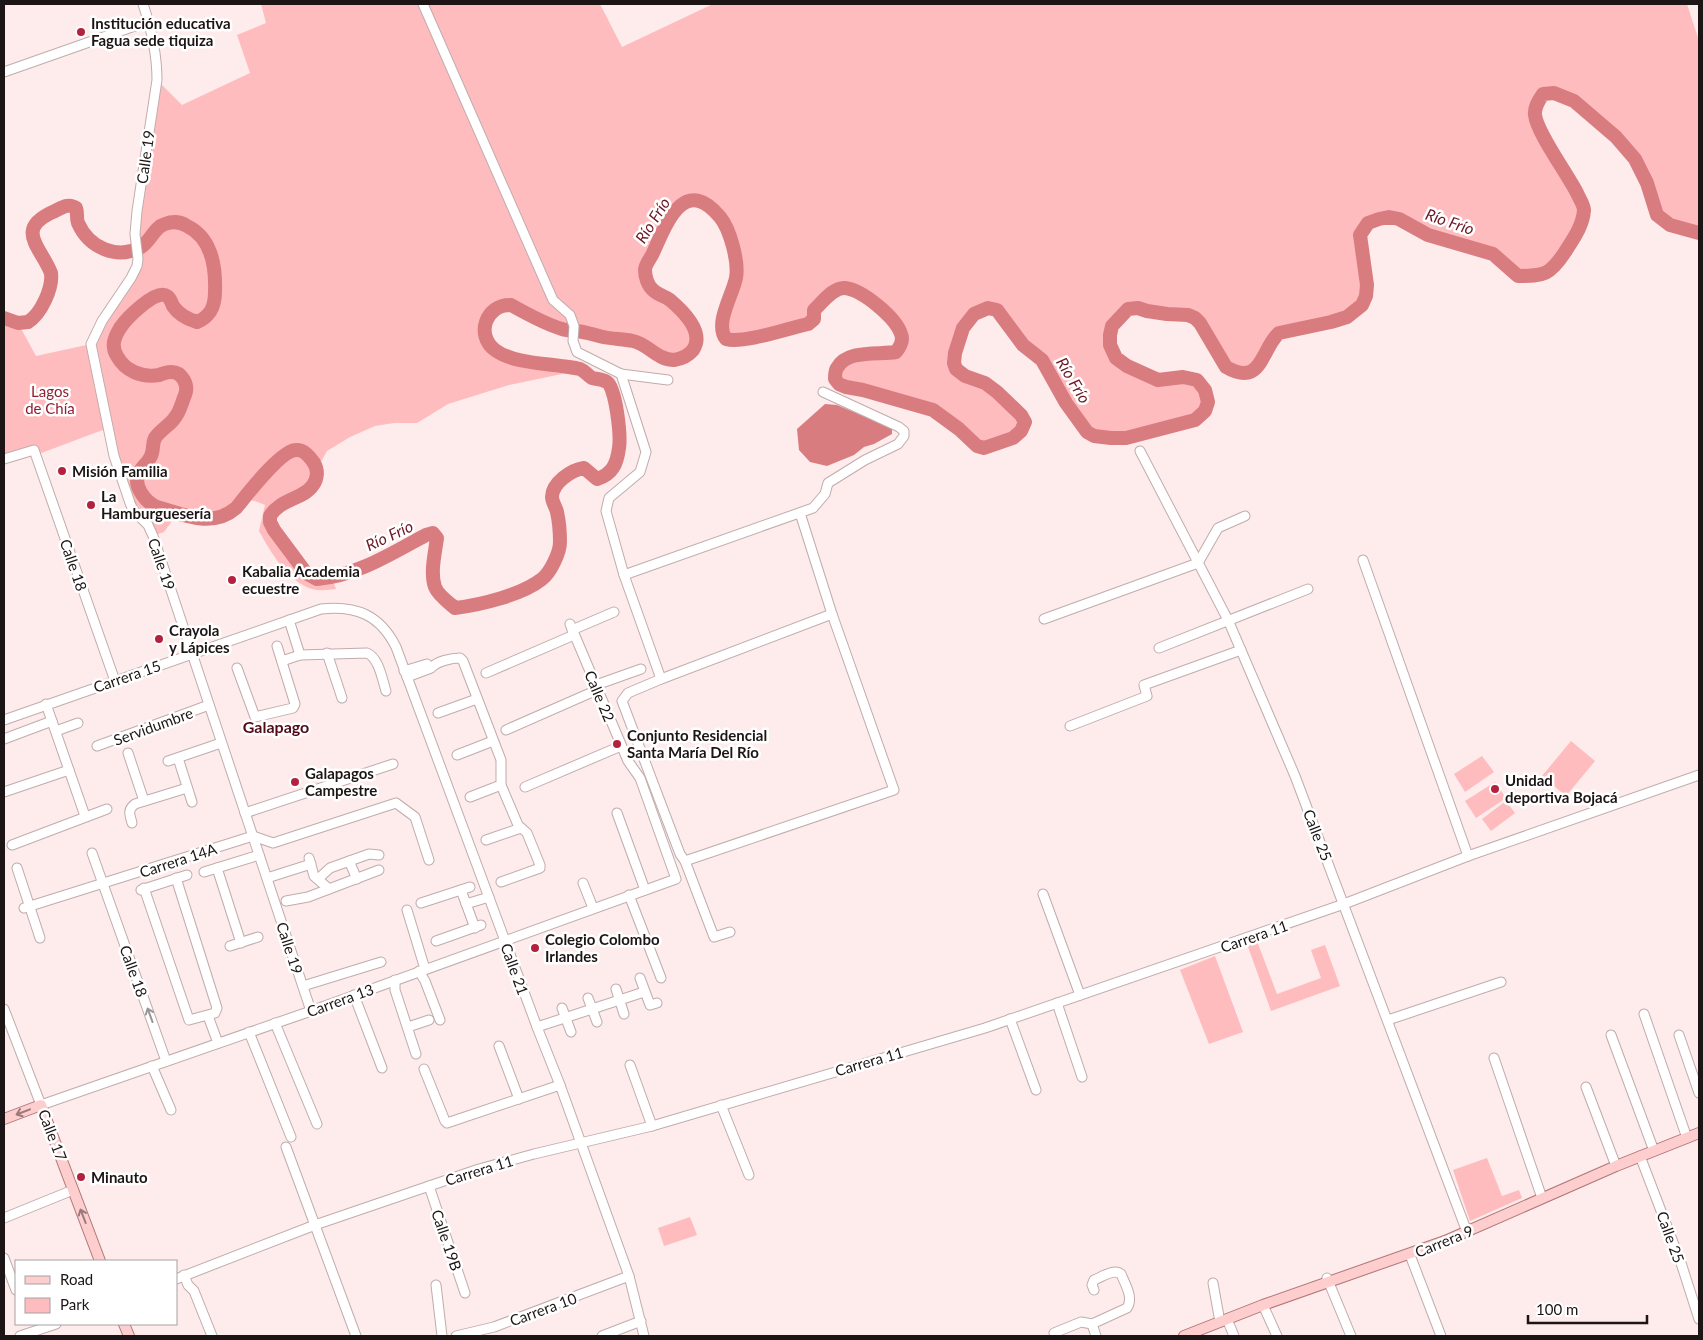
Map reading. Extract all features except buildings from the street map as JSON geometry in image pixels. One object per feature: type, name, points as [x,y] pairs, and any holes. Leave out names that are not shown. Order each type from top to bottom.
[{"type":"main road","name":"Carrera 13","points":[[4,1119],[41,1105]]},
{"type":"main road","name":"Calle 17","points":[[41,1105],[100,1260]]},
{"type":"main road","name":"Carrera 9","points":[[1184,1336],[1328,1280],[1410,1255],[1616,1166],[1699,1133]]},
{"type":"street","name":"Calle 19","points":[[143,4],[149,21],[157,62],[157,80],[137,211],[135,234],[138,259],[131,278],[102,322],[91,344],[114,456],[133,510],[148,525],[153,536],[311,1011]]},
{"type":"street","points":[[423,4],[553,300],[570,315],[574,326],[573,341],[577,352],[622,374],[668,380]]},
{"type":"street","points":[[4,72],[149,21]]},
{"type":"street","points":[[622,374],[646,452],[640,472],[609,498],[606,511],[624,575],[661,679]]},
{"type":"street","points":[[624,575],[814,508],[825,494],[828,483],[865,460],[898,444],[904,436],[904,432],[899,427],[823,392]]},
{"type":"street","name":"Calle 18","points":[[4,459],[34,450],[115,680]]},
{"type":"street","name":"Calle 25","points":[[1140,451],[1228,620],[1295,776],[1467,1232]]},
{"type":"street","points":[[685,862],[894,790],[832,614],[800,513]]},
{"type":"street","points":[[1044,619],[1198,563],[1218,528],[1245,516]]},
{"type":"street","points":[[1363,560],[1468,856]]},
{"type":"street","points":[[1159,648],[1308,589]]},
{"type":"street","name":"Carrera 15","points":[[4,720],[321,609],[337,607],[365,614]]},
{"type":"street","points":[[486,673],[572,630],[614,612]]},
{"type":"street","name":"Calle 21","points":[[365,614],[380,624],[391,638],[405,674],[581,1143],[629,1276],[644,1336]]},
{"type":"street","points":[[730,932],[714,937],[685,862],[680,854],[622,701],[628,693],[661,679],[832,614]]},
{"type":"street","points":[[289,620],[300,655]]},
{"type":"street","name":"Calle 22","points":[[572,630],[621,746],[628,761],[640,778],[676,879]]},
{"type":"street","points":[[237,668],[253,714],[258,717],[294,706],[295,704],[277,646]]},
{"type":"street","points":[[1070,726],[1146,696],[1144,686],[1241,650]]},
{"type":"street","points":[[327,653],[342,698]]},
{"type":"street","points":[[282,662],[300,655],[327,653],[372,655],[376,660],[386,691]]},
{"type":"street","points":[[405,674],[431,662],[434,664],[460,658],[463,661],[501,760],[502,785],[518,825],[527,833],[540,868],[501,882]]},
{"type":"street","points":[[506,730],[596,687],[641,669]]},
{"type":"street","points":[[438,713],[478,699]]},
{"type":"street","points":[[46,704],[85,816]]},
{"type":"street","name":"Servidumbre","points":[[97,746],[209,705]]},
{"type":"street","points":[[4,739],[52,721]]},
{"type":"street","points":[[56,731],[78,723]]},
{"type":"street","points":[[457,755],[493,741]]},
{"type":"street","points":[[168,762],[221,743]]},
{"type":"street","points":[[525,787],[621,746]]},
{"type":"street","points":[[128,753],[144,801]]},
{"type":"street","points":[[178,758],[192,802]]},
{"type":"street","points":[[245,813],[393,764]]},
{"type":"street","points":[[4,792],[69,770]]},
{"type":"street","name":"Carrera 11","points":[[180,1277],[315,1225],[488,1167],[652,1126],[1010,1019],[1344,904],[1468,856],[1699,774]]},
{"type":"street","points":[[470,797],[502,785]]},
{"type":"street","points":[[132,823],[129,812],[131,807],[144,801],[187,788]]},
{"type":"street","points":[[253,836],[273,843],[396,803],[415,817],[429,860]]},
{"type":"street","points":[[12,844],[108,809]]},
{"type":"street","points":[[617,813],[645,890]]},
{"type":"street","points":[[486,840],[520,828]]},
{"type":"street","name":"Carrera 14A","points":[[103,884],[253,836]]},
{"type":"street","name":"Calle 18","points":[[92,853],[166,1061]]},
{"type":"street","points":[[318,879],[330,868],[369,854],[379,855]]},
{"type":"street","points":[[204,872],[259,855]]},
{"type":"street","points":[[266,878],[310,861],[314,876],[329,889]]},
{"type":"street","points":[[349,861],[357,879]]},
{"type":"street","points":[[17,868],[27,907],[40,938]]},
{"type":"street","points":[[217,868],[241,943]]},
{"type":"street","points":[[286,901],[308,897],[379,870]]},
{"type":"street","points":[[176,878],[217,1008],[215,1012],[208,1016],[189,1020],[142,889],[176,878],[187,875]]},
{"type":"street","name":"Carrera 13","points":[[41,1105],[311,1011],[676,879]]},
{"type":"street","points":[[584,883],[593,908]]},
{"type":"street","points":[[27,907],[103,884]]},
{"type":"street","points":[[421,903],[465,888],[466,904],[478,926],[436,941]]},
{"type":"street","points":[[1043,894],[1080,995]]},
{"type":"street","points":[[629,895],[661,978]]},
{"type":"street","points":[[466,904],[488,897]]},
{"type":"street","points":[[407,910],[425,982],[440,1020]]},
{"type":"street","points":[[230,946],[258,937]]},
{"type":"street","points":[[303,986],[381,962]]},
{"type":"street","points":[[640,978],[650,1005],[657,1003]]},
{"type":"street","points":[[395,980],[396,990],[416,1054]]},
{"type":"street","points":[[1388,1020],[1501,982]]},
{"type":"street","points":[[616,989],[624,1014]]},
{"type":"street","points":[[537,1027],[644,992]]},
{"type":"street","points":[[354,995],[382,1068]]},
{"type":"street","points":[[588,998],[598,1022]]},
{"type":"street","points":[[1057,1003],[1082,1077]]},
{"type":"street","points":[[562,1008],[571,1032]]},
{"type":"street","name":"Calle 17","points":[[5,1014],[41,1105]]},
{"type":"street","points":[[1644,1014],[1687,1138]]},
{"type":"street","points":[[208,1016],[218,1043]]},
{"type":"street","points":[[1010,1019],[1036,1090]]},
{"type":"street","points":[[408,1027],[429,1020]]},
{"type":"street","points":[[275,1023],[317,1124]]},
{"type":"street","points":[[249,1032],[291,1137]]},
{"type":"street","points":[[1611,1035],[1654,1151]]},
{"type":"street","points":[[1679,1035],[1699,1092]]},
{"type":"street","points":[[499,1046],[519,1099]]},
{"type":"street","points":[[1494,1058],[1542,1198]]},
{"type":"street","points":[[630,1065],[652,1126]]},
{"type":"street","points":[[152,1066],[171,1110]]},
{"type":"street","points":[[424,1069],[445,1121],[448,1123],[560,1085]]},
{"type":"street","points":[[1586,1087],[1616,1166]]},
{"type":"street","points":[[721,1105],[749,1176]]},
{"type":"street","points":[[286,1147],[356,1336]]},
{"type":"street","name":"Calle 25","points":[[1640,1156],[1681,1263],[1699,1319]]},
{"type":"street","name":"Calle 19B","points":[[429,1186],[465,1294]]},
{"type":"street","points":[[4,1218],[73,1190]]},
{"type":"street","points":[[1410,1255],[1441,1336]]},
{"type":"street","points":[[4,1258],[15,1287]]},
{"type":"street","points":[[1054,1333],[1081,1322],[1092,1324],[1127,1308],[1130,1304],[1121,1274],[1118,1272],[1115,1271],[1094,1280],[1092,1284],[1094,1290]]},
{"type":"street","name":"Carrera 10","points":[[456,1336],[473,1335],[629,1276]]},
{"type":"street","points":[[180,1277],[194,1291],[212,1336]]},
{"type":"street","points":[[1328,1280],[1351,1336]]},
{"type":"street","points":[[1213,1283],[1224,1320],[1234,1336]]},
{"type":"street","points":[[436,1285],[442,1336]]},
{"type":"street","points":[[1263,1305],[1277,1336]]},
{"type":"street","points":[[602,1336],[641,1320]]},
{"type":"street","points":[[1092,1324],[1096,1336]]},
{"type":"street","points":[[20,1336],[53,1325]]},
{"type":"green space","name":"Lagos de Chía","points":[[261,4],[600,4],[622,47],[713,4],[1687,4],[1699,41],[1699,233],[1670,225],[1657,215],[1647,183],[1635,159],[1616,137],[1574,101],[1554,93],[1543,94],[1535,109],[1537,123],[1577,193],[1584,210],[1580,227],[1574,237],[1560,260],[1546,273],[1518,276],[1492,254],[1428,235],[1399,219],[1389,217],[1379,219],[1368,223],[1360,235],[1367,285],[1366,296],[1362,305],[1347,317],[1279,333],[1259,364],[1254,370],[1247,373],[1238,372],[1226,367],[1200,323],[1195,318],[1188,315],[1167,314],[1138,308],[1128,309],[1112,326],[1110,345],[1116,358],[1127,366],[1158,380],[1183,377],[1197,380],[1205,390],[1208,402],[1205,411],[1195,420],[1126,438],[1094,436],[1087,432],[1066,403],[1042,360],[1023,345],[997,310],[989,308],[974,314],[963,328],[955,353],[954,364],[956,369],[965,376],[985,383],[997,392],[1021,415],[1025,422],[1021,431],[1013,438],[984,448],[977,446],[959,429],[933,410],[839,384],[835,379],[835,374],[842,362],[856,355],[896,352],[902,341],[902,337],[893,320],[869,299],[852,290],[841,288],[832,293],[814,310],[814,319],[808,324],[754,338],[726,339],[723,333],[723,317],[737,271],[733,246],[724,222],[720,217],[707,205],[696,200],[686,202],[670,218],[645,270],[647,281],[651,288],[670,300],[691,322],[696,336],[693,350],[687,356],[679,359],[668,359],[633,341],[564,330],[511,305],[501,306],[493,311],[488,317],[486,333],[488,341],[502,354],[520,361],[581,370],[509,385],[448,404],[417,423],[394,423],[375,426],[350,437],[327,451],[317,469],[317,477],[308,491],[280,506],[270,516],[270,522],[275,530],[311,576],[317,579],[331,577],[336,589],[315,590],[295,580],[274,556],[259,531],[265,505],[255,501],[243,499],[228,513],[213,518],[197,518],[177,514],[164,532],[153,536],[133,510],[108,428],[36,455],[34,450],[4,459],[4,318],[18,323],[36,356],[91,344],[137,266],[135,234],[157,80],[182,105],[250,73],[237,35],[266,23]]},
{"type":"green space","points":[[1571,741],[1595,761],[1566,796],[1542,776]]},
{"type":"green space","points":[[1482,756],[1494,772],[1465,792],[1454,774]]},
{"type":"green space","points":[[1495,782],[1506,798],[1476,818],[1465,801]]},
{"type":"green space","points":[[1506,801],[1515,813],[1491,831],[1482,819]]},
{"type":"green space","points":[[1257,941],[1277,994],[1321,978],[1311,950],[1325,945],[1340,986],[1271,1011],[1247,944]]},
{"type":"green space","points":[[1215,956],[1243,1032],[1209,1044],[1180,970]]},
{"type":"green space","points":[[1487,1158],[1502,1196],[1519,1190],[1522,1198],[1470,1221],[1453,1170]]},
{"type":"green space","points":[[690,1217],[697,1235],[664,1246],[658,1228]]},
{"type":"shaded area","points":[[825,404],[837,405],[892,428],[892,434],[864,447],[854,455],[827,466],[810,462],[799,450],[797,429]]},
{"type":"waterway","name":"Río Frío","points":[[4,318],[18,323],[28,322],[42,307],[50,286],[51,273],[37,247],[33,232],[35,225],[42,218],[61,208],[68,206],[76,208],[78,223],[83,232],[96,245],[113,252],[132,251],[141,247],[158,228],[168,223],[182,224],[195,231],[202,238],[211,254],[215,273],[215,297],[209,314],[202,320],[193,321],[178,312],[167,296],[156,296],[128,318],[120,328],[114,342],[117,356],[129,369],[140,374],[153,376],[174,372],[181,376],[186,387],[180,409],[171,422],[155,438],[151,456],[138,476],[138,487],[144,497],[152,505],[187,516],[207,519],[217,518],[236,508],[264,474],[282,457],[296,450],[302,451],[309,456],[315,466],[317,471],[316,480],[309,490],[274,510],[270,516],[270,522],[306,573],[317,579],[360,569],[433,533],[437,538],[433,569],[435,587],[441,596],[455,608],[488,602],[523,590],[542,579],[554,562],[560,547],[558,519],[552,497],[555,487],[568,474],[579,469],[584,468],[597,479],[607,474],[615,463],[619,448],[615,402],[607,382],[592,378],[580,369],[524,361],[503,355],[489,344],[485,329],[486,322],[495,310],[502,306],[511,305],[543,322],[564,330],[580,331],[607,338],[633,341],[668,359],[677,360],[687,356],[693,350],[696,343],[696,336],[691,322],[668,299],[651,288],[647,281],[645,270],[670,218],[686,202],[696,200],[707,205],[720,217],[724,222],[733,246],[737,271],[723,317],[723,333],[726,339],[754,338],[808,324],[814,319],[814,310],[828,296],[841,288],[852,290],[869,299],[893,320],[902,337],[902,341],[896,352],[856,355],[842,362],[835,374],[835,379],[839,384],[933,410],[959,429],[977,446],[984,448],[1013,438],[1021,431],[1025,422],[1021,415],[997,392],[985,383],[965,376],[956,369],[954,363],[955,353],[963,328],[974,314],[988,308],[997,310],[1023,345],[1042,360],[1066,403],[1087,432],[1094,436],[1126,438],[1195,420],[1205,411],[1208,402],[1205,390],[1197,380],[1183,377],[1158,380],[1127,366],[1116,358],[1110,345],[1112,326],[1128,309],[1138,308],[1167,314],[1188,315],[1195,318],[1200,323],[1226,367],[1238,372],[1247,373],[1254,370],[1259,364],[1279,333],[1347,317],[1362,305],[1366,296],[1367,285],[1360,235],[1368,223],[1379,219],[1389,217],[1399,219],[1428,235],[1493,254],[1518,276],[1546,273],[1560,260],[1574,237],[1580,227],[1584,210],[1577,193],[1537,123],[1535,109],[1543,94],[1554,93],[1574,101],[1616,137],[1635,159],[1647,183],[1657,215],[1670,225],[1699,233]]},
{"type":"place","name":"Institución educativa Fagua sede tiquiza","points":[[81,32]]},
{"type":"place","name":"Misión Familia","points":[[62,471]]},
{"type":"place","name":"La Hamburguesería","points":[[91,505]]},
{"type":"place","name":"Kabalia Academia ecuestre","points":[[232,580]]},
{"type":"place","name":"Crayola y Lápices","points":[[159,639]]},
{"type":"place","name":"Conjunto Residencial Santa María Del Río","points":[[617,744]]},
{"type":"place","name":"Galapagos Campestre","points":[[295,782]]},
{"type":"place","name":"Unidad deportiva Bojacá","points":[[1495,789]]},
{"type":"place","name":"Colegio Colombo Irlandes","points":[[535,948]]},
{"type":"place","name":"Minauto","points":[[81,1177]]},
{"type":"district","name":"Galapago","points":[[276,726]]}]
